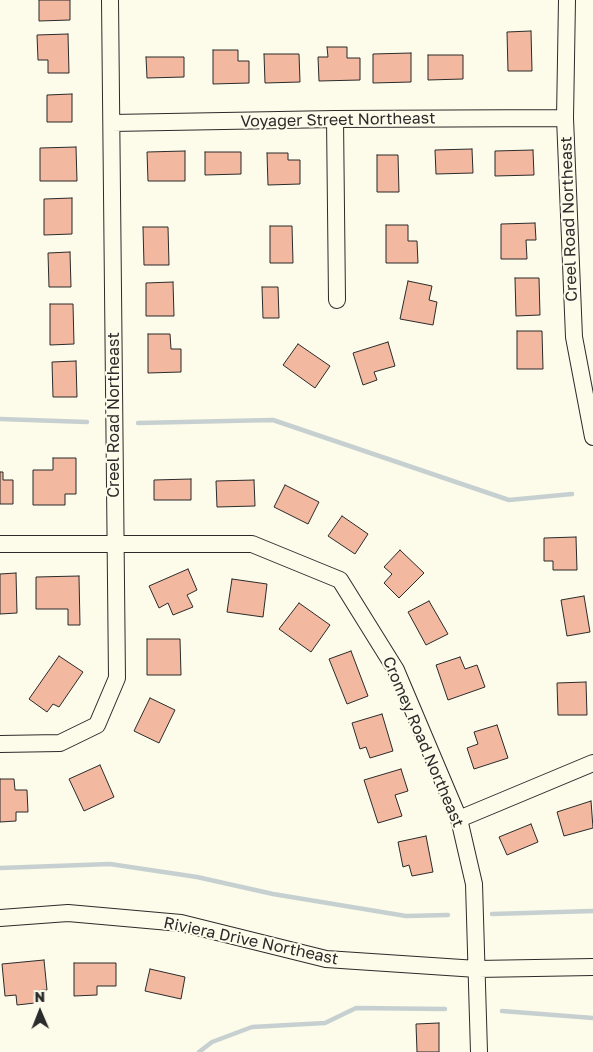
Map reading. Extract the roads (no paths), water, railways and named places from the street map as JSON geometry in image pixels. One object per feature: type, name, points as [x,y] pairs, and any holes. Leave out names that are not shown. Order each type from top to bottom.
[{"type":"street","name":"Creel Road Northeast","points":[[0,744],[60,742],[97,725],[117,678],[110,0]]},
{"type":"street","name":"Creel Road Northeast","points":[[567,0],[565,118],[574,337],[593,437]]},
{"type":"street","name":"Voyager Street Northeast","points":[[112,123],[336,119],[565,118]]},
{"type":"street","points":[[336,119],[337,300]]},
{"type":"street","name":"Cromey Road Northeast","points":[[0,544],[252,544],[340,580],[396,670],[459,819],[474,884],[479,1052]]},
{"type":"street","points":[[459,819],[593,763]]},
{"type":"street","name":"Riviera Drive Northeast","points":[[0,918],[68,913],[180,923],[326,959],[478,969],[593,967]]},
{"type":"waterway","points":[[0,419],[87,422]]},
{"type":"waterway","points":[[138,423],[273,420],[509,500],[572,494]]},
{"type":"waterway","points":[[0,868],[110,864],[197,877],[273,894],[406,916],[448,915]]},
{"type":"waterway","points":[[492,914],[593,911]]},
{"type":"waterway","points":[[199,1052],[212,1042],[252,1027],[325,1023],[356,1008],[445,1009]]},
{"type":"waterway","points":[[502,1011],[593,1018]]}]
